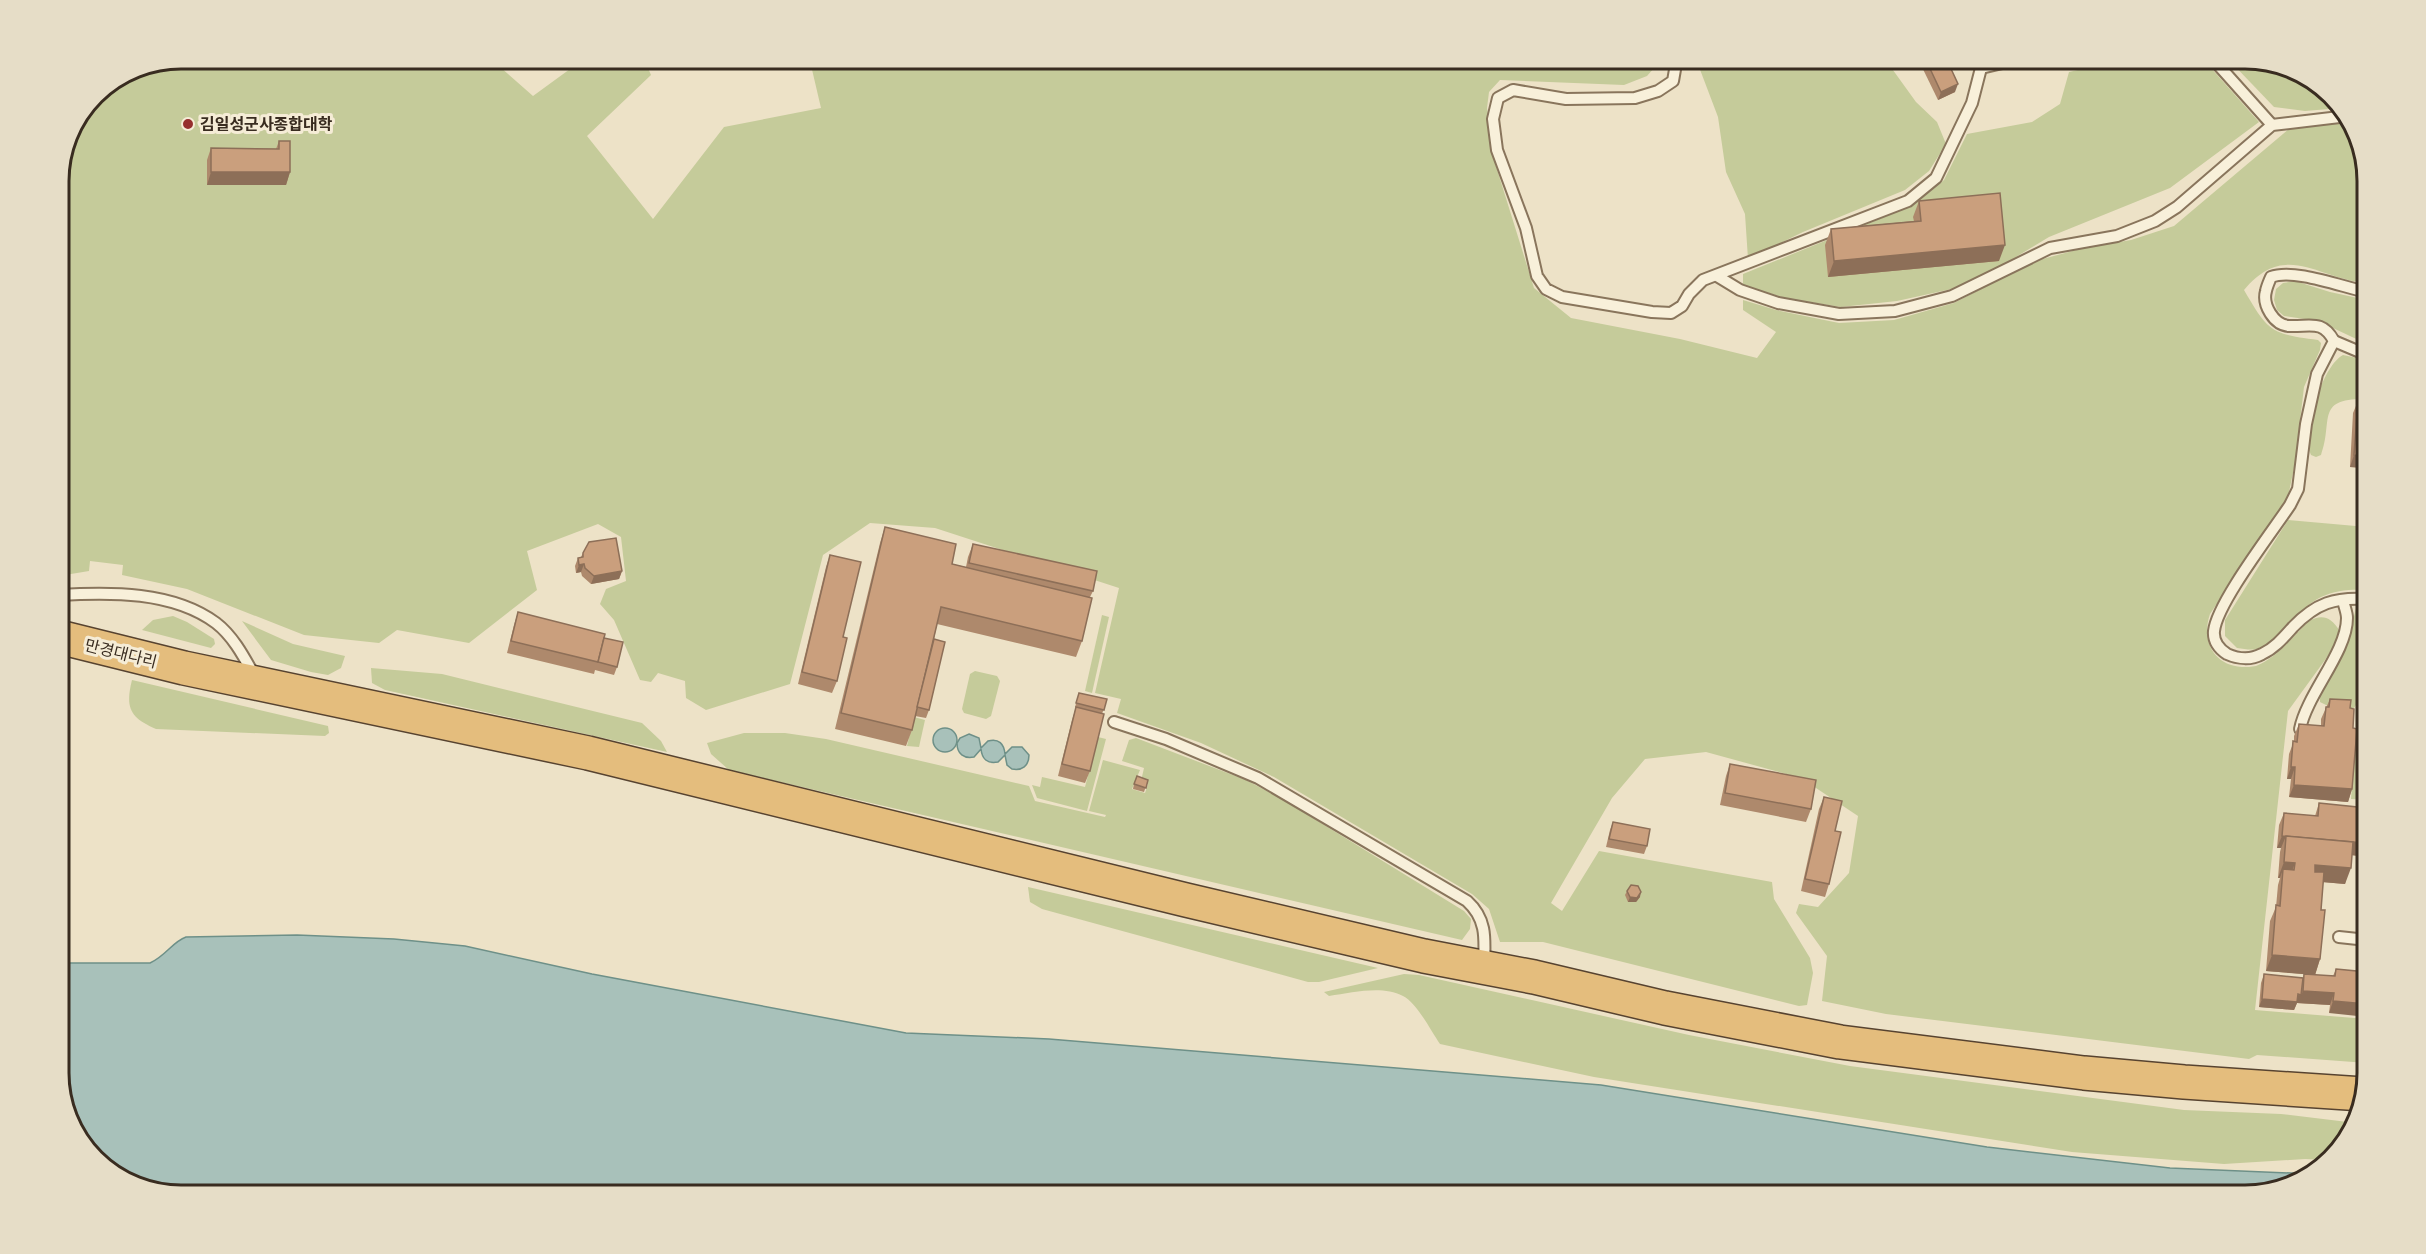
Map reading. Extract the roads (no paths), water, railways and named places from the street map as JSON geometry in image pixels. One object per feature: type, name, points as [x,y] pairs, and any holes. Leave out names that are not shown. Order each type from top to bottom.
[{"type":"highway","name":"만경대다리","points":[[69,639],[184,668],[588,753],[1424,956],[1534,977],[1665,1008],[1840,1042],[2085,1073],[2355,1093]]},
{"type":"lane","points":[[1675,69],[1673,81],[1658,91],[1635,98],[1566,99],[1514,90],[1498,98],[1493,119],[1497,150],[1526,228],[1537,276],[1546,289],[1562,297],[1671,313],[1682,306],[1689,294],[1703,280],[1908,201],[1936,178],[1972,104],[1978,69]]},
{"type":"lane","points":[[2222,69],[2272,125]]},
{"type":"lane","points":[[1717,276],[1740,290],[1778,303],[1839,314],[1895,311],[1952,296],[2050,248],[2118,236],[2156,221],[2177,207],[2272,125],[2337,117]]},
{"type":"lane","points":[[2357,290],[2295,274],[2280,274],[2271,277],[2265,292],[2267,308],[2276,321],[2288,326],[2323,327],[2334,341],[2357,351]]},
{"type":"lane","points":[[2334,341],[2317,374],[2306,424],[2298,489],[2290,505],[2223,606],[2214,632],[2215,642],[2222,651],[2232,656],[2246,658],[2259,656],[2270,650],[2316,607],[2330,601],[2357,599]]},
{"type":"lane","points":[[69,594],[96,593],[153,598],[193,610],[217,624],[239,648],[258,684]]},
{"type":"lane","points":[[2300,729],[2306,707],[2330,667],[2343,636],[2347,619],[2343,600]]},
{"type":"lane","points":[[1114,722],[1166,739],[1258,778],[1467,901],[1481,918],[1486,935],[1484,968]]},
{"type":"lane","points":[[2339,937],[2357,939]]},
{"type":"water","points":[[945,728],[950,729],[956,735],[956,745],[950,751],[945,752],[940,751],[934,745],[933,740],[934,735],[940,729]]},
{"type":"water","points":[[969,734],[979,738],[981,748],[988,741],[998,741],[1005,754],[1012,747],[1022,747],[1029,755],[1028,762],[1022,768],[1012,769],[1007,765],[1005,755],[998,762],[991,762],[984,758],[981,749],[974,757],[964,756],[958,750],[957,743],[960,738]]},
{"type":"water","points":[[297,935],[394,939],[465,946],[592,974],[906,1033],[1049,1039],[1601,1085],[1987,1147],[2170,1168],[2295,1173],[2274,1181],[2245,1185],[166,1184],[138,1177],[119,1166],[97,1147],[81,1123],[71,1095],[69,1081],[69,963],[150,963],[186,937]]},
{"type":"place","name":"김일성군사종합대학","points":[[188,124]]}]
